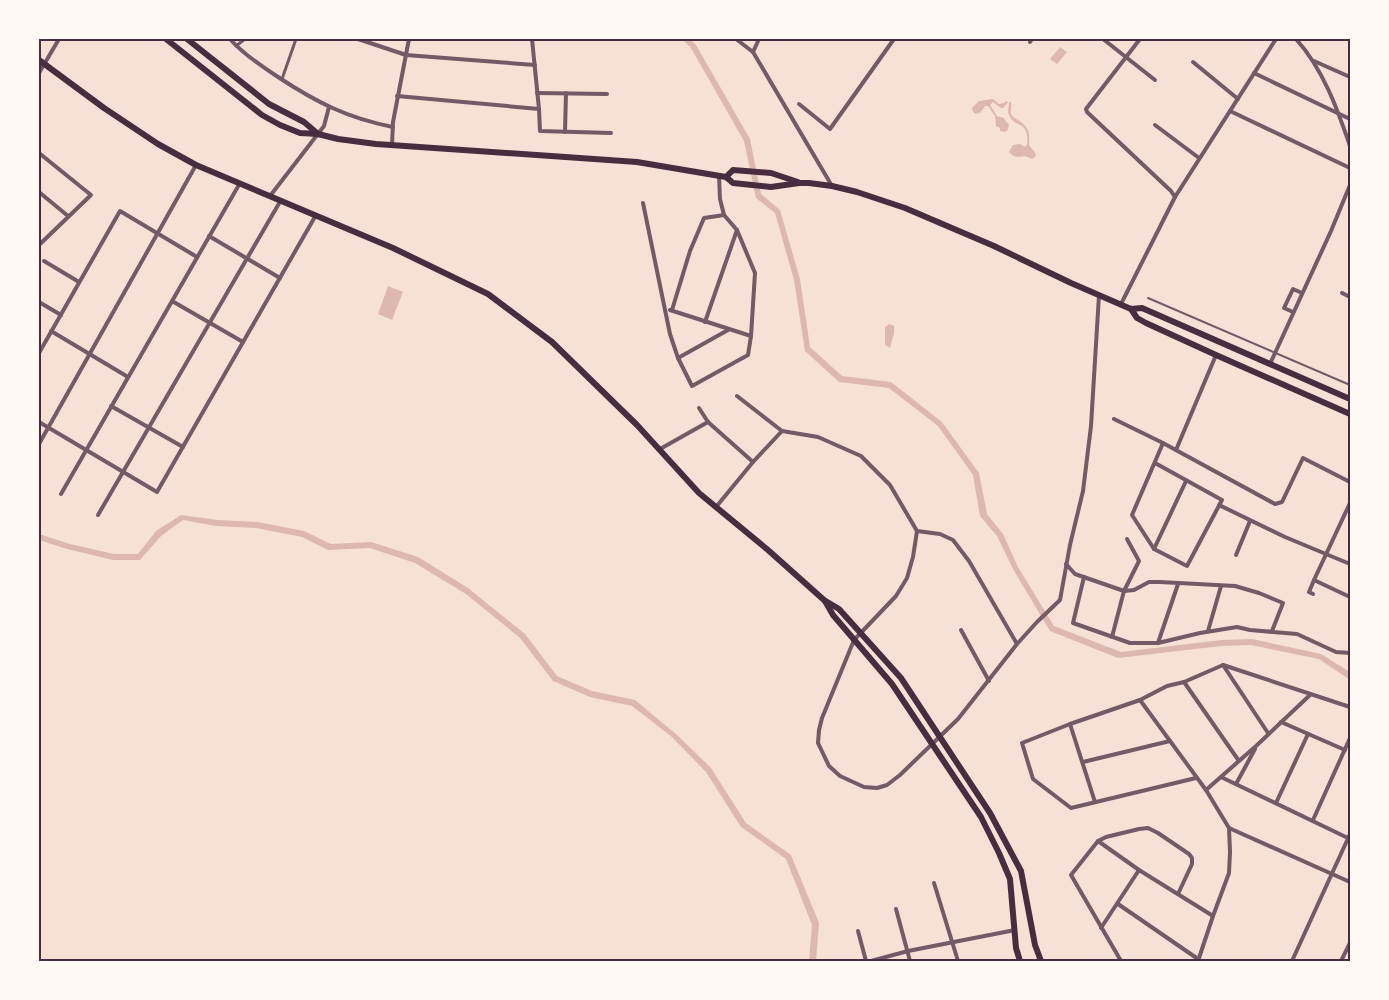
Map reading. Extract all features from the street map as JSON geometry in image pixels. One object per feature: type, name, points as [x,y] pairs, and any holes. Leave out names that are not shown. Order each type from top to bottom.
[{"type":"main road","points":[[166,39],[262,115],[300,133],[392,145],[637,162],[723,177],[732,183],[771,187],[799,183],[832,186],[857,192],[905,208],[994,246],[1131,309],[1137,318],[1350,414]]},
{"type":"main road","points":[[187,39],[269,104],[304,122],[318,134]]},
{"type":"main road","points":[[39,60],[135,129],[196,165],[393,248],[488,294],[552,342],[660,449],[699,493],[768,550],[824,600],[839,608],[900,678],[990,812],[1021,871],[1035,945],[1041,961]]},
{"type":"main road","points":[[723,177],[733,170],[771,172],[799,183]]},
{"type":"main road","points":[[1131,309],[1142,308],[1350,399]]},
{"type":"main road","points":[[824,600],[833,615],[892,684],[981,817],[1010,879],[1016,948],[1020,961]]},
{"type":"street","points":[[39,73],[59,39]]},
{"type":"street","points":[[230,39],[260,65],[307,96],[329,107],[369,122],[393,127]]},
{"type":"street","points":[[236,46],[245,39]]},
{"type":"street","points":[[282,79],[296,39]]},
{"type":"street","points":[[358,39],[406,55],[535,65]]},
{"type":"street","points":[[392,145],[397,96],[409,39]]},
{"type":"street","points":[[532,39],[540,131],[611,133]]},
{"type":"street","points":[[736,39],[753,52],[832,186]]},
{"type":"street","points":[[753,52],[760,39]]},
{"type":"street","points":[[799,104],[830,129],[894,39]]},
{"type":"street","points":[[1103,39],[1155,80]]},
{"type":"street","points":[[1140,39],[1086,109],[1175,197]]},
{"type":"street","points":[[1121,304],[1175,197],[1276,39]]},
{"type":"street","points":[[1296,39],[1314,62],[1340,115],[1350,146]]},
{"type":"street","points":[[1194,62],[1238,99]]},
{"type":"street","points":[[1314,62],[1350,77]]},
{"type":"street","points":[[1254,73],[1350,120]]},
{"type":"street","points":[[537,93],[607,94]]},
{"type":"street","points":[[565,132],[566,93]]},
{"type":"street","points":[[397,96],[539,109]]},
{"type":"street","points":[[270,196],[324,126],[329,107]]},
{"type":"street","points":[[1230,111],[1350,168]]},
{"type":"street","points":[[1155,125],[1199,158]]},
{"type":"street","points":[[39,153],[91,195],[39,245]]},
{"type":"street","points":[[39,444],[196,165]]},
{"type":"street","points":[[643,203],[670,334],[678,358],[692,386],[748,355],[751,336],[755,273],[737,230],[724,215],[720,199],[723,177]]},
{"type":"street","points":[[61,494],[240,183]]},
{"type":"street","points":[[1270,364],[1350,185]]},
{"type":"street","points":[[39,192],[68,216]]},
{"type":"street","points":[[98,515],[281,200]]},
{"type":"street","points":[[39,353],[40,346],[61,315],[120,212],[197,257]]},
{"type":"street","points":[[39,422],[157,492],[316,215]]},
{"type":"street","points":[[672,310],[690,251],[704,218],[724,215]]},
{"type":"street","points":[[705,322],[737,230]]},
{"type":"street","points":[[209,236],[280,278]]},
{"type":"street","points":[[44,261],[80,282]]},
{"type":"street","points":[[1293,312],[1284,308],[1293,289],[1302,293]]},
{"type":"street","points":[[1342,293],[1350,297]]},
{"type":"street","points":[[737,396],[782,431],[818,437],[860,456],[890,484],[917,531],[907,578],[896,596],[854,640],[822,718],[819,730],[818,743],[829,766],[840,776],[864,786],[877,788],[887,785],[900,775],[947,730],[989,681],[1017,644],[1060,600],[1066,564],[1083,492],[1091,426],[1099,295]]},
{"type":"street","points":[[172,301],[243,342]]},
{"type":"street","points":[[39,302],[61,315]]},
{"type":"street","points":[[665,308],[751,336]]},
{"type":"street","points":[[678,358],[729,330]]},
{"type":"street","points":[[51,331],[128,377]]},
{"type":"street","points":[[1176,450],[1216,355]]},
{"type":"street","points":[[112,406],[183,447]]},
{"type":"street","points":[[700,408],[708,422],[753,462]]},
{"type":"street","points":[[1114,419],[1163,443],[1275,504],[1282,502],[1303,458],[1350,482]]},
{"type":"street","points":[[660,449],[708,422]]},
{"type":"street","points":[[716,507],[753,462],[782,431]]},
{"type":"street","points":[[1155,463],[1222,500],[1187,566],[1154,549],[1132,515],[1163,443]]},
{"type":"street","points":[[1154,549],[1186,481]]},
{"type":"street","points":[[1313,594],[1309,592],[1350,503]]},
{"type":"street","points":[[1219,505],[1250,521],[1350,564]]},
{"type":"street","points":[[1236,555],[1250,521]]},
{"type":"street","points":[[917,531],[940,534],[953,540],[969,561],[1017,644]]},
{"type":"street","points":[[1112,637],[1124,591],[1138,561],[1127,539]]},
{"type":"street","points":[[1066,564],[1075,574],[1124,591],[1134,590],[1149,582],[1160,582],[1235,586],[1259,593],[1283,603],[1272,631]]},
{"type":"street","points":[[1084,577],[1073,623],[1130,643],[1158,643],[1237,626],[1250,630],[1297,634],[1336,652],[1350,654]]},
{"type":"street","points":[[1314,580],[1350,597]]},
{"type":"street","points":[[1158,643],[1178,584]]},
{"type":"street","points":[[1208,631],[1220,586]]},
{"type":"street","points":[[961,630],[989,681]]},
{"type":"street","points":[[1223,665],[1268,733]]},
{"type":"street","points":[[1196,778],[1071,808],[1034,778],[1022,743],[1140,700],[1167,686],[1184,682],[1223,665],[1350,707]]},
{"type":"street","points":[[1184,682],[1239,760]]},
{"type":"street","points":[[1206,790],[1310,695]]},
{"type":"street","points":[[1118,904],[1198,960],[1229,873],[1229,828],[1206,790],[1140,700]]},
{"type":"street","points":[[1281,722],[1344,750]]},
{"type":"street","points":[[1070,724],[1095,802]]},
{"type":"street","points":[[1276,803],[1308,734]]},
{"type":"street","points":[[1313,820],[1350,738]]},
{"type":"street","points":[[1083,762],[1170,741]]},
{"type":"street","points":[[1236,784],[1256,746]]},
{"type":"street","points":[[1221,777],[1350,837],[1331,874],[1292,961]]},
{"type":"street","points":[[1121,961],[1071,875],[1098,841],[1106,836],[1148,828],[1189,854],[1192,858],[1192,864],[1178,894]]},
{"type":"street","points":[[1229,828],[1350,882]]},
{"type":"street","points":[[1098,841],[1139,870],[1213,916]]},
{"type":"street","points":[[1101,928],[1139,870]]},
{"type":"street","points":[[934,883],[958,961]]},
{"type":"street","points":[[896,909],[910,961]]},
{"type":"street","points":[[871,961],[908,951],[1015,930]]},
{"type":"street","points":[[858,931],[866,961]]},
{"type":"street","points":[[1342,961],[1350,943]]},
{"type":"lane","points":[[1148,298],[1350,385]]},
{"type":"shaded area","points":[[682,39],[690,39],[696,45],[750,139],[761,194],[780,210],[800,279],[810,347],[842,376],[891,382],[942,422],[979,473],[987,514],[1003,534],[1018,567],[1054,626],[1121,652],[1222,640],[1252,639],[1321,654],[1350,672],[1350,680],[1319,659],[1251,645],[1221,646],[1118,658],[1050,631],[1013,569],[997,536],[980,516],[973,475],[938,426],[889,388],[839,382],[805,351],[794,280],[775,213],[756,198],[744,141],[691,48]]},
{"type":"shaded area","points":[[1060,47],[1067,52],[1057,64],[1050,59]]},
{"type":"shaded area","points":[[993,99],[999,104],[1008,102],[1003,108],[993,102],[990,105],[997,116],[1004,118],[1009,124],[1008,130],[1005,132],[1000,131],[1000,128],[996,126],[995,116],[988,106],[985,106],[980,113],[976,114],[973,112],[972,108],[979,101]]},
{"type":"shaded area","points":[[1009,102],[1011,102],[1011,114],[1028,130],[1029,145],[1036,154],[1032,159],[1025,156],[1014,156],[1009,152],[1013,145],[1020,144],[1025,147],[1027,145],[1027,137],[1024,128],[1009,115]]},
{"type":"shaded area","points":[[388,286],[403,292],[392,320],[378,314]]},
{"type":"shaded area","points":[[889,324],[894,326],[890,348],[885,345],[885,327]]},
{"type":"shaded area","points":[[181,515],[218,520],[258,522],[304,531],[331,544],[371,542],[418,557],[468,588],[525,634],[557,676],[592,691],[635,700],[676,734],[711,768],[746,823],[791,855],[819,923],[816,961],[809,961],[812,925],[786,859],[741,827],[706,772],[672,737],[632,706],[590,697],[553,681],[520,638],[466,594],[415,563],[370,548],[328,550],[302,537],[256,528],[216,526],[183,520],[161,536],[140,560],[113,560],[39,540],[39,534],[70,544],[114,554],[138,554],[156,531]]}]
